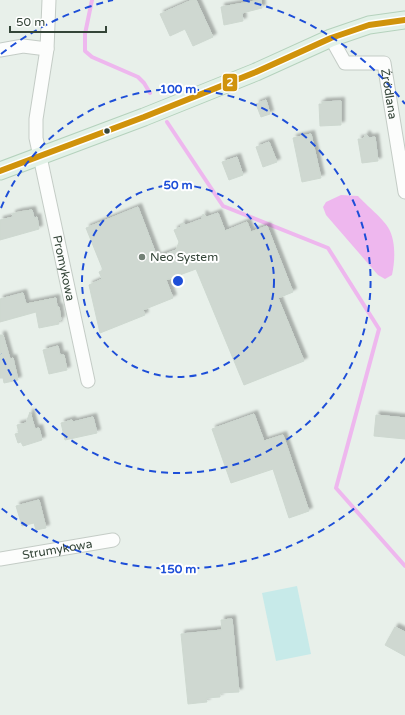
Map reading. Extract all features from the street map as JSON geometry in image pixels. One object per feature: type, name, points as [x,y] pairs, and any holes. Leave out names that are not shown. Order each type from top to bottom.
[{"type":"main road","points":[[0,171],[144,117],[256,72],[331,38],[369,25],[405,21]]},
{"type":"street","name":"Promykowa","points":[[48,0],[47,49],[36,118],[36,138],[88,381]]},
{"type":"street","name":"Źródlana","points":[[331,38],[344,63],[384,63],[405,192]]},
{"type":"street","points":[[0,50],[23,46],[47,49]]},
{"type":"street","name":"Strumykowa","points":[[0,559],[113,540]]},
{"type":"shaded area","points":[[341,195],[358,196],[387,225],[394,246],[394,264],[392,275],[385,279],[378,275],[326,215],[323,207],[326,202]]},
{"type":"shaded area","points":[[297,586],[311,654],[276,661],[262,593]]},
{"type":"building","points":[[192,0],[196,0],[213,37],[193,46],[185,29],[170,36],[160,14]]},
{"type":"building","points":[[261,0],[262,8],[242,13],[243,21],[224,25],[221,7]]},
{"type":"building","points":[[266,100],[270,114],[261,117],[256,104]]},
{"type":"building","points":[[341,101],[341,125],[320,126],[319,104],[322,104],[322,102]]},
{"type":"building","points":[[311,134],[321,178],[302,182],[293,138]]},
{"type":"building","points":[[366,134],[369,138],[375,137],[378,161],[362,163],[358,139],[363,139]]},
{"type":"building","points":[[269,142],[277,162],[263,167],[256,147]]},
{"type":"building","points":[[237,157],[243,175],[229,180],[222,162]]},
{"type":"building","points":[[138,207],[157,257],[176,250],[179,242],[174,230],[181,227],[182,223],[186,225],[202,219],[203,214],[207,217],[218,213],[225,231],[247,222],[251,232],[267,226],[293,292],[278,298],[304,361],[244,385],[196,269],[166,280],[173,298],[143,310],[145,315],[100,333],[89,285],[102,279],[99,272],[103,270],[86,228]]},
{"type":"building","points":[[32,210],[34,218],[37,217],[39,229],[0,240],[0,220],[13,217],[12,214]]},
{"type":"building","points":[[23,293],[26,304],[56,298],[61,320],[58,321],[59,324],[39,328],[36,312],[0,322],[0,299]]},
{"type":"building","points":[[0,335],[3,335],[10,359],[13,358],[18,380],[4,383],[3,378],[0,378]]},
{"type":"building","points":[[58,346],[60,355],[64,355],[67,370],[49,374],[43,350]]},
{"type":"building","points":[[30,412],[35,429],[39,428],[42,440],[23,446],[21,442],[18,443],[15,434],[19,433],[17,425],[26,423]]},
{"type":"building","points":[[254,414],[264,441],[283,435],[309,511],[289,518],[273,469],[231,483],[212,429]]},
{"type":"building","points":[[376,415],[405,418],[405,439],[374,436]]},
{"type":"building","points":[[93,417],[97,433],[65,440],[61,423],[72,420],[73,422]]},
{"type":"building","points":[[39,500],[46,528],[36,530],[34,523],[22,526],[16,506]]},
{"type":"building","points":[[232,619],[239,692],[220,693],[220,697],[206,698],[207,702],[188,704],[181,634],[222,630],[221,620]]},
{"type":"building","points":[[395,627],[405,632],[405,656],[385,645]]},
{"type":"waterway","points":[[92,0],[85,34],[85,51],[92,57],[138,77],[150,93]]},
{"type":"waterway","points":[[167,122],[223,206],[328,248],[379,329],[336,488],[405,566]]},
{"type":"transit line","name":"2","points":[[0,171],[144,117],[256,72],[331,38],[369,25],[405,20]]},
{"type":"place","name":"Neo System","points":[[142,257]]}]
